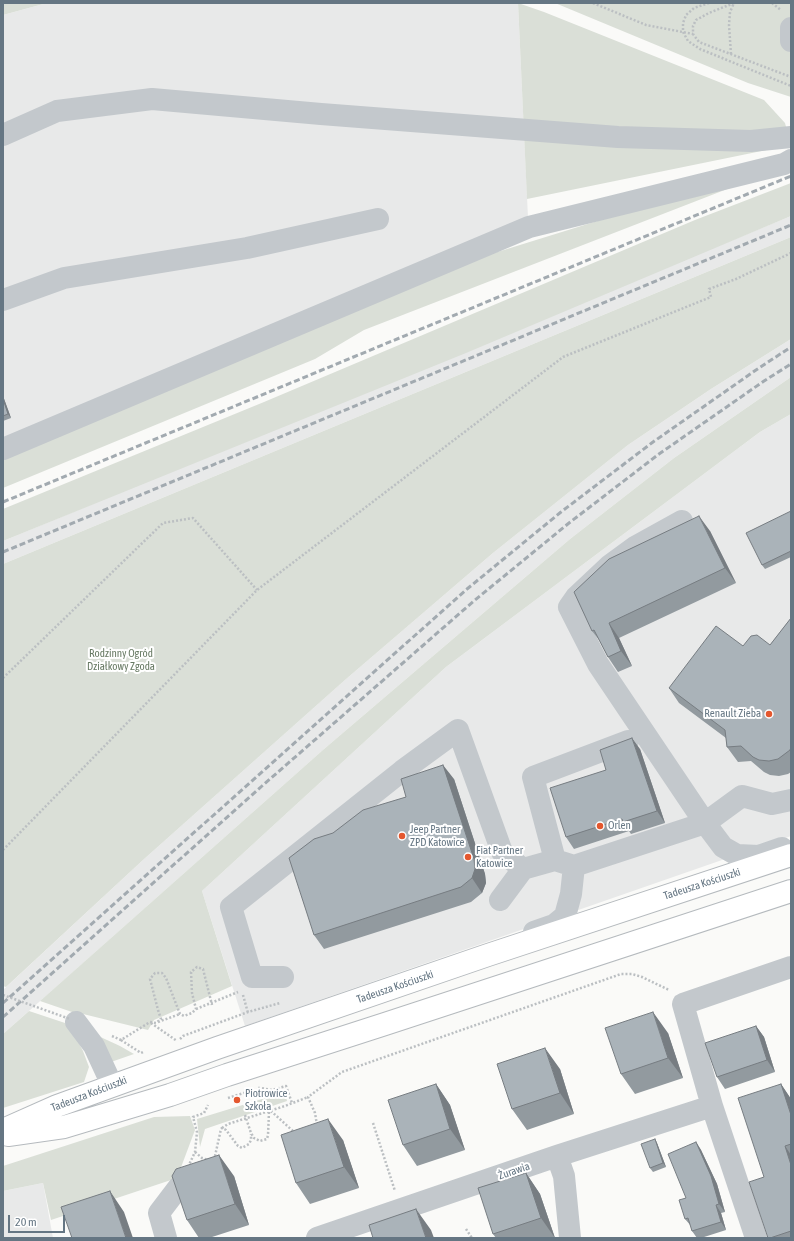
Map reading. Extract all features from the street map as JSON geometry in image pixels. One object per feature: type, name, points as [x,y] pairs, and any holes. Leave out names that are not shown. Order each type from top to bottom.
[{"type":"main road","name":"Tadeusza Kościuszki","points":[[3,1130],[57,1106],[112,1085],[488,955],[791,855]]},
{"type":"main road","name":"Tadeusza Kościuszki","points":[[3,1136],[64,1127],[170,1095],[227,1075],[791,891]]},
{"type":"street","points":[[791,28],[791,41]]},
{"type":"street","points":[[3,135],[57,112],[152,99],[618,137],[751,141],[791,137]]},
{"type":"street","points":[[3,449],[529,227],[784,164],[791,160]]},
{"type":"street","points":[[3,300],[64,278],[247,248],[378,219]]},
{"type":"street","points":[[682,521],[635,547],[609,566],[576,597],[569,607],[598,664],[705,823],[723,847],[737,855],[759,856],[791,845]]},
{"type":"street","points":[[283,977],[252,977],[231,906],[402,771],[458,730],[502,852],[523,869]]},
{"type":"street","points":[[488,955],[528,934],[554,925],[565,916],[571,894],[564,863],[533,777],[645,734]]},
{"type":"street","points":[[500,900],[523,869],[564,863],[705,823],[742,796],[772,804],[791,800]]},
{"type":"street","points":[[756,1238],[712,1106],[682,1004],[791,967]]},
{"type":"street","points":[[73,1020],[94,1046],[112,1085]]},
{"type":"street","name":"Żurawia","points":[[327,1236],[557,1156],[712,1106]]},
{"type":"street","points":[[557,1156],[564,1176],[570,1238]]},
{"type":"street","points":[[166,1238],[159,1212],[178,1188]]},
{"type":"path","points":[[593,3],[646,25],[693,34]]},
{"type":"path","points":[[709,3],[694,8],[686,15],[682,23],[683,32],[688,41],[700,50],[791,86]]},
{"type":"path","points":[[734,3],[709,12],[696,20],[693,26],[693,34],[699,42],[791,77]]},
{"type":"path","points":[[731,54],[729,25],[730,12],[734,3]]},
{"type":"path","points":[[3,850],[257,590],[563,357],[711,297],[709,289],[736,279],[791,252]]},
{"type":"path","points":[[3,678],[163,523],[193,518],[257,590]]},
{"type":"path","points":[[196,1008],[190,977],[191,972],[197,967],[203,969],[211,1003]]},
{"type":"path","points":[[156,1023],[161,1019],[150,979],[155,973],[162,973],[166,978],[180,1014]]},
{"type":"path","points":[[214,1103],[207,1105],[204,1113],[193,1117],[197,1132],[195,1152],[207,1161],[212,1160],[215,1156],[221,1129],[228,1124],[246,1117],[271,1111],[308,1097],[342,1072],[621,974],[632,974],[642,977],[674,992]]},
{"type":"path","points":[[243,994],[248,1014]]},
{"type":"path","points":[[3,995],[73,1020]]},
{"type":"path","points":[[121,1040],[150,1022],[156,1023],[180,1014],[184,1016],[192,1013],[196,1008],[230,995]]},
{"type":"path","points":[[170,1044],[177,1042],[183,1036],[284,1002]]},
{"type":"path","points":[[150,1022],[177,1042]]},
{"type":"path","points":[[108,1035],[121,1040],[141,1053],[148,1050]]},
{"type":"path","points":[[227,1099],[261,1088],[272,1090],[286,1086],[292,1103]]},
{"type":"path","points":[[308,1097],[315,1113],[317,1126],[316,1131]]},
{"type":"path","points":[[246,1117],[254,1138],[260,1141],[265,1141],[268,1135],[269,1112],[271,1111]]},
{"type":"path","points":[[271,1111],[297,1134]]},
{"type":"path","points":[[373,1123],[401,1210]]},
{"type":"path","points":[[222,1128],[226,1130],[238,1146],[242,1148],[249,1144],[251,1140],[251,1133]]},
{"type":"path","points":[[466,1229],[472,1238]]},
{"type":"shaded area","points":[[47,3],[518,3],[528,218],[3,442],[3,15]]},
{"type":"shaded area","points":[[791,216],[791,237],[3,564],[3,541]]},
{"type":"shaded area","points":[[791,339],[791,377],[674,458],[570,539],[324,749],[3,1034],[3,990],[143,860],[345,680],[493,553],[628,445],[711,389]]},
{"type":"shaded area","points":[[791,414],[791,836],[245,1026],[202,891],[446,667],[760,432]]},
{"type":"shaded area","points":[[43,1183],[53,1238],[3,1238],[3,1191]]},
{"type":"green space","points":[[3,3],[47,3],[3,15]]},
{"type":"green space","points":[[518,3],[764,100],[785,123],[791,145],[527,199]]},
{"type":"green space","points":[[555,3],[791,3],[791,97],[748,83]]},
{"type":"green space","points":[[753,179],[364,330],[315,359],[3,488],[3,456],[449,267],[636,209]]},
{"type":"green space","points":[[791,183],[791,216],[466,353],[3,541],[3,509],[264,402],[695,220]]},
{"type":"green space","name":"Rodzinny Ogród Działkowy Zgoda","points":[[791,237],[791,339],[711,389],[628,445],[493,553],[345,680],[143,860],[6,987],[3,986],[3,564]]},
{"type":"green space","points":[[791,377],[791,414],[760,432],[446,667],[202,891],[232,986],[154,1020],[148,1030],[72,1012],[40,1001],[324,749],[570,539],[674,458]]},
{"type":"green space","points":[[29,1011],[68,1024],[83,1051],[89,1067],[84,1082],[3,1108],[3,1034]]},
{"type":"green space","points":[[94,1034],[120,1046],[134,1054],[111,1062]]},
{"type":"green space","points":[[285,1092],[287,1101],[205,1129],[200,1147],[197,1119]]},
{"type":"green space","points":[[190,1116],[195,1130],[177,1178],[51,1220],[43,1183],[3,1191],[3,1166],[154,1117]]},
{"type":"building","points":[[3,399],[8,414],[3,416]]},
{"type":"building","points":[[791,511],[791,551],[762,565],[746,533]]},
{"type":"building","points":[[699,516],[725,568],[609,623],[621,651],[608,657],[594,630],[592,631],[574,592],[609,559]]},
{"type":"building","points":[[791,618],[791,747],[790,750],[778,759],[769,761],[759,760],[753,757],[741,746],[727,747],[725,730],[669,688],[716,626],[743,646],[751,636],[757,635],[770,645]]},
{"type":"building","points":[[632,738],[657,811],[623,822],[622,819],[566,837],[550,788],[606,770],[600,750]]},
{"type":"building","points":[[443,765],[474,859],[475,869],[472,878],[461,887],[314,935],[289,858],[314,839],[333,833],[363,810],[406,797],[401,779]]},
{"type":"building","points":[[653,1012],[668,1058],[621,1074],[605,1028]]},
{"type":"building","points":[[756,1026],[767,1060],[717,1077],[705,1043]]},
{"type":"building","points":[[545,1048],[560,1093],[512,1109],[497,1064]]},
{"type":"building","points":[[436,1084],[450,1129],[403,1145],[388,1100]]},
{"type":"building","points":[[781,1084],[791,1115],[791,1144],[785,1146],[791,1165],[791,1231],[768,1238],[749,1182],[764,1177],[738,1098]]},
{"type":"building","points":[[328,1119],[344,1167],[296,1183],[281,1135]]},
{"type":"building","points":[[655,1139],[663,1163],[650,1168],[641,1144]]},
{"type":"building","points":[[696,1142],[711,1176],[719,1204],[716,1205],[721,1222],[692,1231],[688,1218],[685,1219],[679,1200],[686,1198],[668,1154]]},
{"type":"building","points":[[219,1155],[235,1204],[187,1220],[172,1176],[176,1169]]},
{"type":"building","points":[[526,1173],[541,1218],[493,1234],[478,1188]]},
{"type":"building","points":[[110,1191],[126,1238],[72,1238],[61,1207]]},
{"type":"building","points":[[416,1209],[426,1238],[373,1238],[369,1225]]},
{"type":"railway","points":[[3,502],[791,176]]},
{"type":"railway","points":[[3,552],[791,225]]},
{"type":"railway","points":[[3,1003],[467,589],[561,512],[653,442],[791,347]]},
{"type":"railway","points":[[3,1017],[262,786],[475,600],[569,523],[659,454],[791,364]]},
{"type":"place","name":"Renault Zieba","points":[[769,714]]},
{"type":"place","name":"Orlen","points":[[600,826]]},
{"type":"place","name":"Jeep Partner ZPD Katowice","points":[[402,836]]},
{"type":"place","name":"Fiat Partner Katowice","points":[[468,857]]},
{"type":"place","name":"Piotrowice Szkoła","points":[[237,1100]]}]
